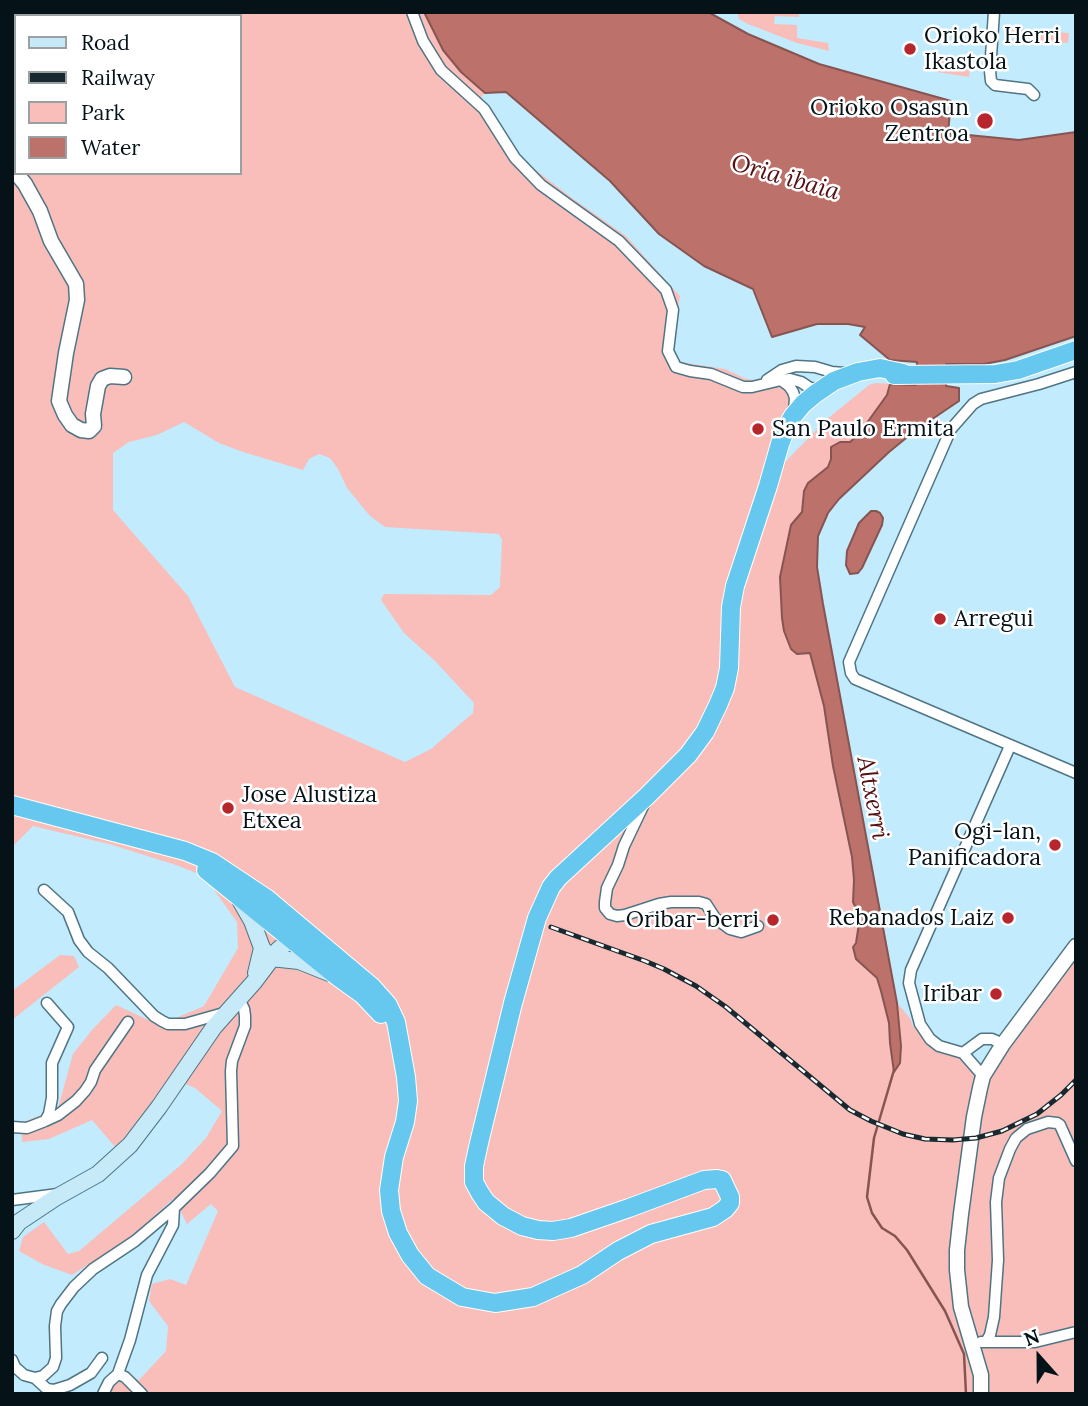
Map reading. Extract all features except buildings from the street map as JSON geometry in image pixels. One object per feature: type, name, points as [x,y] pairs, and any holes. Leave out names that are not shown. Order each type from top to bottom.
[{"type":"highway","points":[[239,887],[287,924],[293,940],[308,940],[343,972],[372,987],[388,1004],[396,1021],[408,1101],[388,1190],[391,1211],[398,1233],[410,1255],[427,1276],[462,1297],[495,1303],[533,1297],[582,1275],[618,1251],[651,1234],[713,1217],[730,1203],[723,1181],[717,1179],[704,1180],[571,1228],[538,1230],[522,1226],[503,1216],[486,1202],[474,1182],[474,1166],[489,1098],[537,918],[558,878],[647,796],[688,755],[705,732],[721,697],[729,668],[735,586],[768,486],[793,424],[815,394],[835,381],[854,378],[880,368],[903,373],[995,374],[1018,370],[1076,350]]},
{"type":"highway","points":[[793,424],[854,378]]},
{"type":"highway","points":[[12,805],[139,840],[266,898],[343,972]]},
{"type":"main road","points":[[239,887],[245,906],[271,955],[343,972]]},
{"type":"main road","points":[[12,1231],[19,1222],[61,1194],[98,1174],[130,1145],[215,1027],[254,982],[271,955],[291,947],[293,940]]},
{"type":"street","points":[[412,12],[423,41],[441,70],[484,109],[515,158],[541,185],[619,241],[666,290],[673,310],[668,351],[676,367],[711,374],[743,387],[752,387],[796,369],[814,372],[823,381],[822,389]]},
{"type":"street","points":[[994,12],[991,81],[995,85],[1028,89],[1034,95]]},
{"type":"street","points":[[18,175],[35,202],[51,241],[76,284],[78,300],[59,401],[72,425],[89,431],[94,426],[93,414],[98,386],[102,379],[110,376],[124,377]]},
{"type":"street","points":[[781,375],[796,366],[803,366],[854,378]]},
{"type":"street","points":[[1076,372],[981,399],[973,404],[951,429],[849,662],[855,678],[1076,773]]},
{"type":"street","points":[[781,375],[793,392],[793,424]]},
{"type":"street","points":[[983,1076],[963,1053],[939,1046],[930,1039],[920,1024],[909,984],[916,958],[1010,746]]},
{"type":"street","points":[[647,796],[607,888],[605,908],[610,914],[625,915],[671,902],[699,902],[706,904],[715,918],[730,929],[741,932],[758,926]]},
{"type":"street","points":[[44,890],[68,912],[79,940],[88,952],[162,1021],[167,1024],[185,1024],[227,1013]]},
{"type":"street","points":[[981,1394],[979,1342],[961,1307],[957,1250],[974,1117],[983,1076],[1003,1044],[1076,946]]},
{"type":"street","points":[[12,1360],[24,1375],[35,1378],[43,1376],[53,1367],[56,1358],[57,1311],[74,1287],[93,1269],[135,1241],[174,1208],[233,1146],[231,1071],[245,1021],[244,1009],[239,999]]},
{"type":"street","points":[[45,1121],[52,1098],[52,1063],[68,1027],[47,1003]]},
{"type":"street","points":[[12,1127],[27,1128],[58,1115],[85,1091],[95,1070],[128,1022]]},
{"type":"street","points":[[963,1053],[982,1039],[992,1039],[1003,1044]]},
{"type":"street","points":[[979,1342],[990,1335],[994,1317],[998,1259],[996,1202],[999,1178],[1010,1149],[1016,1138],[1027,1129],[1048,1122],[1057,1123],[1076,1161]]},
{"type":"street","points":[[12,1200],[61,1194]]},
{"type":"street","points":[[103,1394],[109,1382],[118,1374],[147,1275],[173,1225],[174,1208]]},
{"type":"street","points":[[979,1342],[1035,1342],[1076,1332]]},
{"type":"street","points":[[35,1378],[46,1391],[54,1390],[70,1385],[91,1373],[102,1358]]},
{"type":"street","points":[[118,1374],[125,1377],[142,1394]]},
{"type":"green space","points":[[12,12],[424,12],[443,50],[461,72],[485,93],[481,97],[520,158],[626,236],[680,296],[673,338],[680,362],[725,369],[746,379],[756,380],[762,377],[784,386],[792,399],[783,464],[827,419],[869,385],[916,385],[917,362],[890,360],[860,335],[865,327],[817,324],[914,309],[921,386],[905,404],[780,577],[782,597],[810,653],[824,706],[852,857],[854,902],[860,917],[856,943],[868,971],[877,978],[887,1007],[892,1065],[900,1063],[897,1003],[929,1045],[942,1053],[961,1059],[970,1067],[979,1066],[988,1058],[1076,939],[1076,1394],[110,1394],[116,1381],[129,1375],[139,1380],[166,1351],[168,1326],[149,1301],[152,1284],[170,1279],[186,1285],[218,1211],[211,1204],[187,1224],[174,1198],[131,1237],[72,1275],[42,1264],[19,1251],[23,1237],[44,1222],[68,1254],[79,1251],[182,1164],[206,1138],[222,1111],[195,1088],[171,1078],[116,1148],[92,1120],[49,1139],[22,1142],[21,1123],[58,1108],[73,1054],[116,1005],[159,1025],[204,1006],[238,948],[237,922],[204,876],[109,844],[33,826],[12,847]],"holes":[[[184,422],[219,443],[303,470],[309,459],[319,454],[330,458],[347,488],[370,516],[385,527],[499,534],[502,540],[500,587],[491,595],[384,594],[381,600],[404,633],[435,661],[474,703],[473,713],[431,749],[405,762],[235,687],[188,596],[113,510],[113,453],[129,442],[157,435]]]},
{"type":"green space","points":[[737,12],[799,12],[799,17],[775,16],[774,24],[797,25],[797,38],[828,43],[829,51],[797,43],[748,24],[739,19]]},
{"type":"green space","points":[[1012,29],[1069,33],[1068,43],[1011,38]]},
{"type":"green space","points":[[932,59],[947,60],[947,66],[970,67],[969,77],[931,71]]},
{"type":"green space","points":[[60,955],[74,956],[79,967],[12,1020],[12,991]]},
{"type":"water","name":"Oria ibaia","points":[[424,12],[708,12],[748,34],[819,64],[951,101],[948,133],[1019,140],[1076,132],[1076,336],[1005,360],[984,364],[946,364],[946,386],[959,388],[959,401],[889,452],[839,499],[828,513],[818,536],[817,567],[823,604],[897,1003],[901,1046],[900,1063],[894,1072],[889,1023],[877,978],[856,959],[853,947],[860,917],[853,902],[852,857],[824,706],[810,653],[797,654],[791,649],[784,631],[780,577],[791,525],[802,512],[804,491],[808,483],[828,467],[831,447],[840,442],[850,442],[856,437],[859,428],[865,425],[887,395],[890,384],[916,385],[917,362],[890,360],[860,335],[865,327],[848,324],[817,324],[772,337],[753,289],[704,266],[659,234],[610,181],[506,92],[485,93],[461,72],[443,50]]},
{"type":"water","points":[[871,511],[880,513],[883,518],[882,525],[862,568],[858,573],[850,574],[846,565],[847,551],[859,523]]},
{"type":"waterway","name":"Altxerri","points":[[894,1070],[874,1138],[867,1197],[872,1213],[882,1228],[895,1236],[907,1250],[945,1311],[964,1354],[966,1394]]},
{"type":"railway","points":[[551,927],[645,961],[696,986],[726,1007],[850,1110],[903,1134],[925,1139],[953,1140],[976,1138],[1002,1131],[1037,1114],[1076,1080]]},
{"type":"place","name":"Orioko Herri Ikastola","points":[[910,49]]},
{"type":"place","name":"Orioko Osasun Zentroa","points":[[985,121]]},
{"type":"place","name":"San Paulo Ermita","points":[[758,429]]},
{"type":"place","name":"Arregui","points":[[940,619]]},
{"type":"place","name":"Jose Alustiza Etxea","points":[[228,808]]},
{"type":"place","name":"Ogi-lan, Panificadora","points":[[1055,845]]},
{"type":"place","name":"Rebanados Laiz","points":[[1008,918]]},
{"type":"place","name":"Oribar-berri","points":[[773,920]]},
{"type":"place","name":"Iribar","points":[[996,994]]}]
